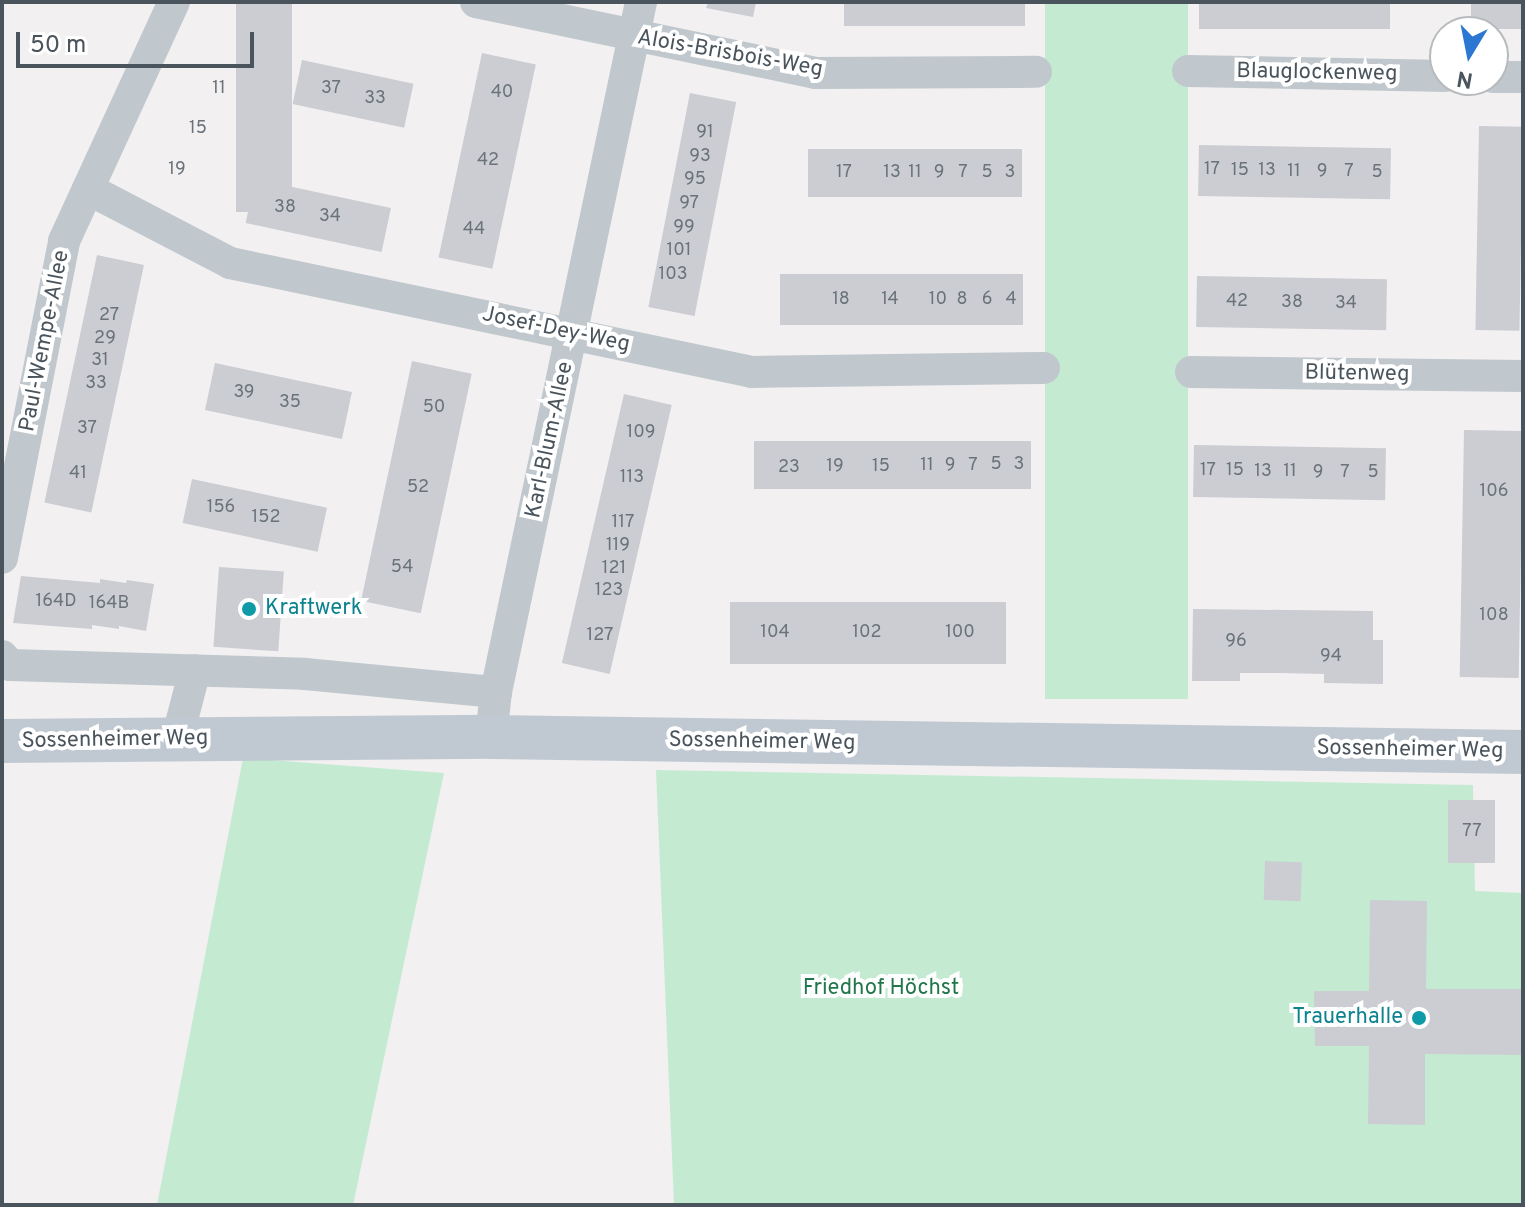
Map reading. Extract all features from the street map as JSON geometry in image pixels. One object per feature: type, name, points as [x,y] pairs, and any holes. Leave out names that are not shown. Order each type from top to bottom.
[{"type":"street","name":"Paul-Wempe-Allee","points":[[2,558],[64,241],[174,2]]},
{"type":"street","name":"Alois-Brisbois-Weg","points":[[476,2],[815,73],[1036,72]]},
{"type":"street","name":"Karl-Blum-Allee","points":[[491,737],[496,692],[641,2]]},
{"type":"street","name":"Blauglockenweg","points":[[1188,71],[1429,76]]},
{"type":"street","name":"Josef-Dey-Weg","points":[[88,189],[230,263],[752,372],[1044,368]]},
{"type":"street","name":"Blütenweg","points":[[1191,372],[1523,376]]},
{"type":"street","points":[[2,656],[10,665],[305,674],[496,692]]},
{"type":"street","points":[[177,739],[195,670]]},
{"type":"street","name":"Sossenheimer Weg","points":[[2,741],[491,737],[1523,752]]},
{"type":"green space","points":[[1045,2],[1188,2],[1188,699],[1045,699]]},
{"type":"green space","points":[[243,758],[444,773],[353,1205],[157,1205]]},
{"type":"green space","name":"Friedhof Höchst","points":[[656,770],[1473,785],[1475,891],[1523,893],[1523,1205],[674,1205]]},
{"type":"building","points":[[236,2],[292,2],[292,212],[236,212]]},
{"type":"building","points":[[708,2],[756,2],[753,17],[706,8]]},
{"type":"building","points":[[844,2],[1025,2],[1025,26],[844,26]]},
{"type":"building","points":[[1199,2],[1390,2],[1390,29],[1199,29]]},
{"type":"building","points":[[1471,2],[1523,2],[1523,29],[1509,29],[1509,16],[1471,16]]},
{"type":"building","points":[[482,53],[536,64],[492,269],[439,257]]},
{"type":"building","points":[[302,60],[414,84],[404,128],[293,104]]},
{"type":"building","points":[[690,93],[736,102],[695,316],[648,307]]},
{"type":"building","points":[[1479,126],[1523,127],[1519,331],[1475,330]]},
{"type":"building","points":[[1199,145],[1391,148],[1390,199],[1198,196]]},
{"type":"building","points":[[808,149],[1022,149],[1022,197],[808,197]]},
{"type":"building","points":[[255,179],[391,208],[382,252],[246,223]]},
{"type":"building","points":[[97,255],[144,265],[91,512],[44,502]]},
{"type":"building","points":[[780,274],[1023,274],[1023,325],[780,325]]},
{"type":"building","points":[[1197,276],[1387,279],[1386,330],[1196,327]]},
{"type":"building","points":[[412,361],[472,374],[421,613],[361,601]]},
{"type":"building","points":[[215,363],[352,392],[342,439],[205,410]]},
{"type":"building","points":[[624,394],[672,405],[610,674],[562,663]]},
{"type":"building","points":[[1464,430],[1523,431],[1519,678],[1460,677]]},
{"type":"building","points":[[754,441],[1031,441],[1031,489],[754,489]]},
{"type":"building","points":[[1194,445],[1386,448],[1385,500],[1193,497]]},
{"type":"building","points":[[192,479],[327,508],[318,552],[183,523]]},
{"type":"building","name":"Kraftwerk","points":[[219,567],[284,572],[278,651],[213,647]]},
{"type":"building","points":[[21,576],[154,584],[146,631],[119,626],[119,629],[92,625],[92,629],[13,623]]},
{"type":"building","points":[[730,602],[1006,602],[1006,664],[730,664]]},
{"type":"building","points":[[1193,609],[1373,611],[1373,640],[1383,640],[1383,684],[1324,683],[1324,674],[1280,673],[1240,673],[1240,681],[1192,681]]},
{"type":"building","points":[[1448,800],[1495,800],[1495,863],[1448,863]]},
{"type":"building","points":[[1265,861],[1302,862],[1301,901],[1264,900]]},
{"type":"building","name":"Trauerhalle","points":[[1370,900],[1427,901],[1426,989],[1523,989],[1523,1055],[1425,1054],[1425,1125],[1368,1124],[1369,1046],[1315,1046],[1314,991],[1369,991]]},
{"type":"place","name":"Kraftwerk","points":[[249,609]]},
{"type":"place","name":"Trauerhalle","points":[[1419,1018]]}]
